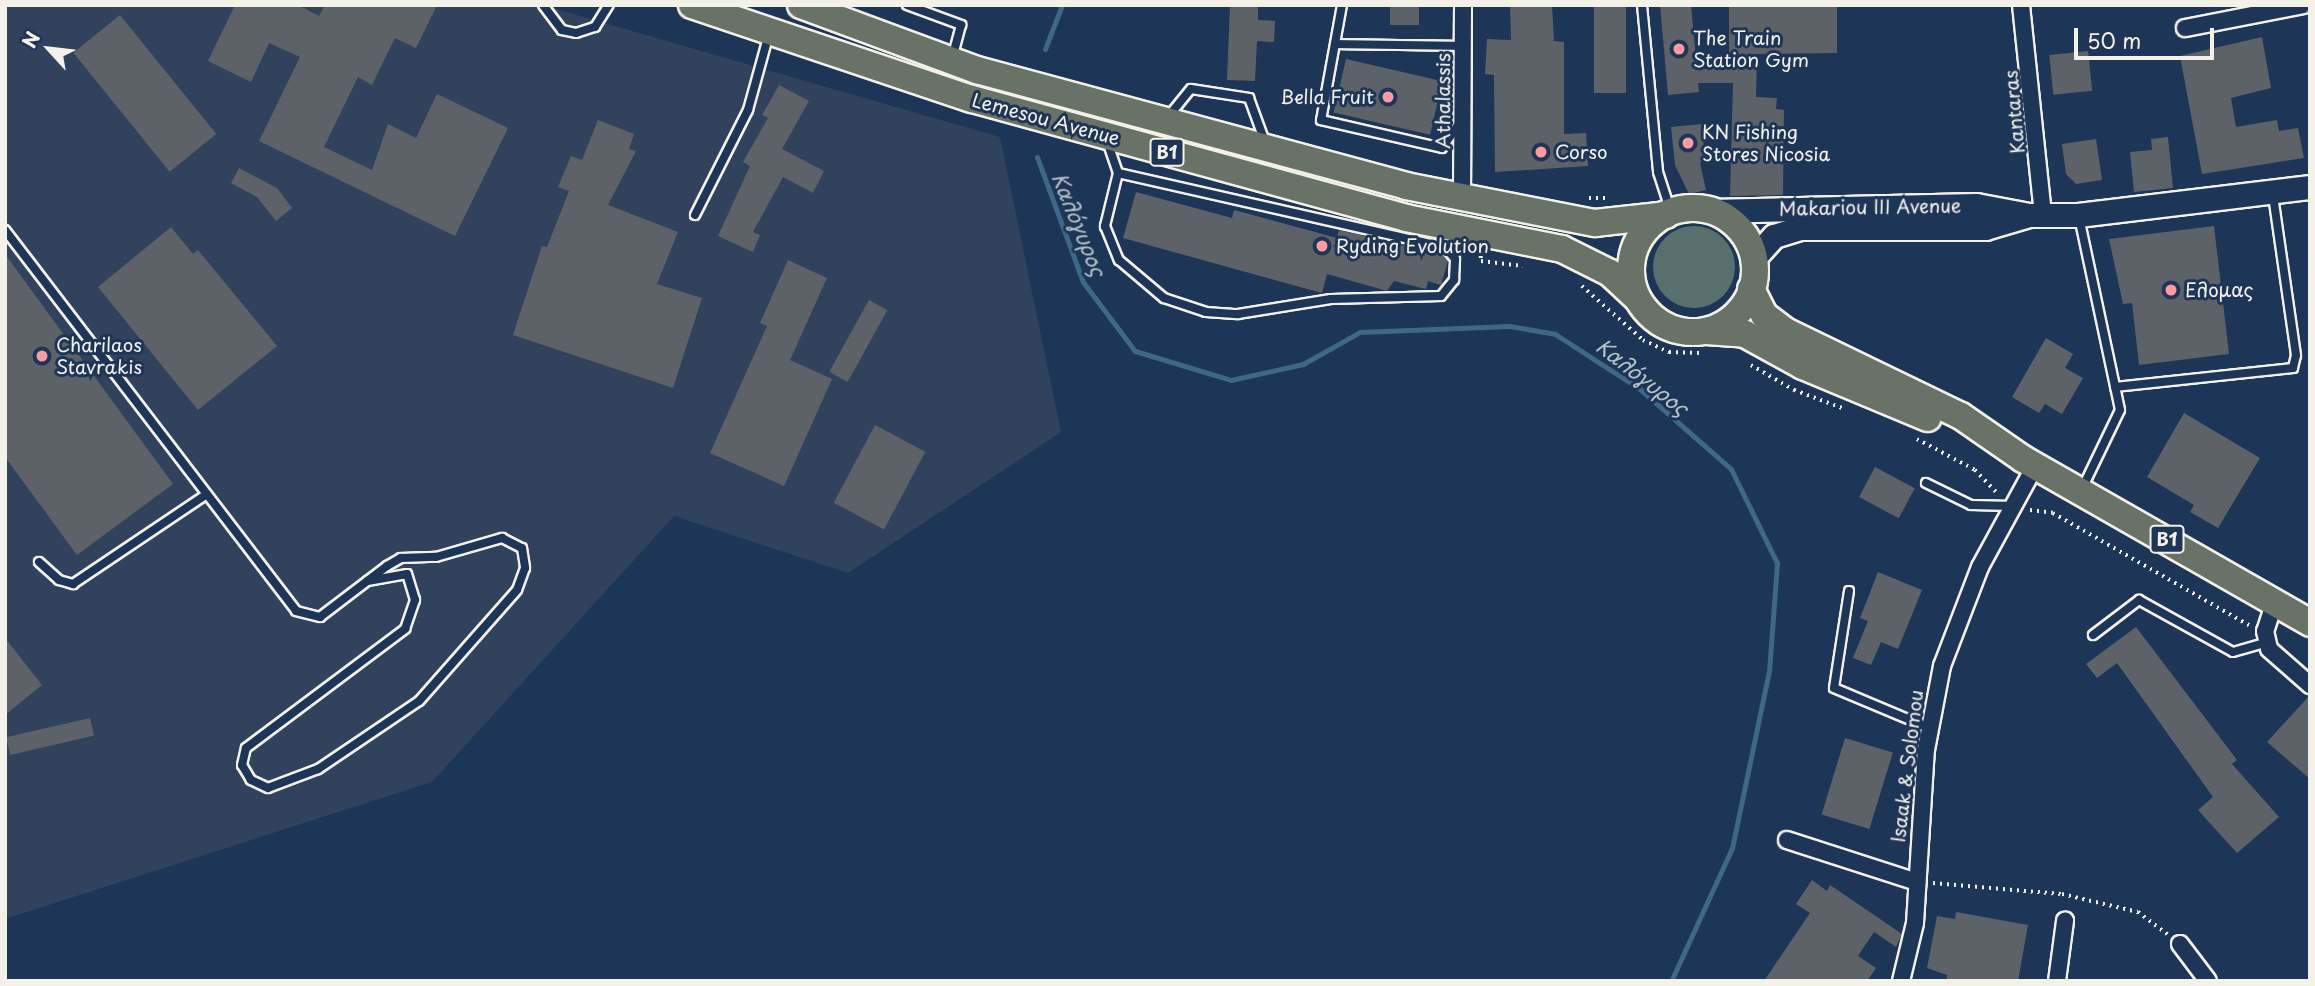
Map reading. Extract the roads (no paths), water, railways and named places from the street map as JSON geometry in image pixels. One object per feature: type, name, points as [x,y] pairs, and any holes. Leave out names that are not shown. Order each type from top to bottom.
[{"type":"main road","name":"Lemesou Avenue","points":[[692,5],[972,99],[1470,230],[1570,252],[1610,273],[1637,298]]},
{"type":"main road","name":"Lemesou Avenue","points":[[801,5],[951,60],[1269,150],[1462,196],[1595,223],[1669,214]]},
{"type":"main road","name":"B1","points":[[1669,214],[1710,211]]},
{"type":"main road","points":[[1706,331],[1734,316],[1751,289],[1753,259],[1738,229],[1710,211]]},
{"type":"main road","points":[[1637,298],[1631,275],[1634,251],[1646,229],[1669,214]]},
{"type":"main road","name":"B1","points":[[1751,289],[1764,315],[1785,331],[1933,401],[2029,463],[2310,623]]},
{"type":"main road","name":"B1","points":[[1637,298],[1666,326],[1751,337],[1802,366],[2029,463]]},
{"type":"street","name":"Athalassis","points":[[1462,196],[1465,116],[1463,5]]},
{"type":"street","name":"Kantaras","points":[[2021,5],[2036,106],[2036,215]]},
{"type":"street","points":[[2185,28],[2303,5]]},
{"type":"street","name":"Makariou III Avenue","points":[[1710,211],[1976,205],[2036,215],[2078,215],[2310,187]]},
{"type":"street","name":"Makariou III Avenue","points":[[1753,259],[1768,239],[1801,228],[1985,228],[2036,215]]},
{"type":"street","name":"Isaak & Solomou","points":[[1901,981],[1915,923],[1929,728],[1958,617],[2014,504],[2029,463]]},
{"type":"street","points":[[2275,601],[2266,639],[2274,656],[2310,685]]},
{"type":"street","points":[[1787,840],[1917,882]]},
{"type":"street","points":[[2057,981],[2065,921]]},
{"type":"street","points":[[2180,944],[2208,981]]},
{"type":"lane","points":[[543,5],[562,30],[576,33],[595,27],[609,5]]},
{"type":"lane","points":[[907,5],[961,25],[951,60]]},
{"type":"lane","points":[[1342,5],[1321,120],[1442,148],[1465,116]]},
{"type":"lane","points":[[1642,5],[1658,172],[1669,214]]},
{"type":"lane","points":[[695,215],[748,110],[770,31]]},
{"type":"lane","points":[[1335,44],[1464,46]]},
{"type":"lane","points":[[1164,122],[1191,89],[1249,98],[1269,150]]},
{"type":"lane","points":[[1105,135],[1118,173],[1105,226],[1119,260],[1164,298],[1206,312],[1238,314],[1331,299],[1441,296],[1454,280],[1455,259],[1445,247],[1118,173]]},
{"type":"lane","points":[[2115,387],[2293,368],[2296,355],[2273,192]]},
{"type":"lane","points":[[2078,215],[2120,410],[2081,491]]},
{"type":"lane","points":[[5,230],[296,611],[309,617],[320,617],[368,580],[401,558],[436,557],[502,538],[522,548],[525,568],[517,590],[419,701],[318,769],[268,788],[251,780],[242,765],[246,748],[405,629],[415,600],[407,574],[368,580]]},
{"type":"lane","points":[[1445,247],[1470,230]]},
{"type":"lane","points":[[1926,483],[1970,505],[2014,504]]},
{"type":"lane","points":[[39,562],[59,580],[73,584],[207,494]]},
{"type":"lane","points":[[1849,591],[1834,688],[1929,728]]},
{"type":"lane","points":[[2093,635],[2139,600],[2233,652],[2266,639]]},
{"type":"waterway","name":"Καλόγυρος","points":[[1045,49],[1062,5]]},
{"type":"waterway","name":"Καλόγυρος","points":[[1037,157],[1083,282],[1135,351],[1231,380],[1303,364],[1360,332],[1510,326],[1555,334],[1640,389],[1731,469],[1777,563],[1769,671],[1732,848],[1671,981]]},
{"type":"place","name":"The Train Station Gym","points":[[1679,49]]},
{"type":"place","name":"Bella Fruit","points":[[1388,97]]},
{"type":"place","name":"KN Fishing Stores Nicosia","points":[[1688,143]]},
{"type":"place","name":"Corso","points":[[1541,152]]},
{"type":"place","name":"Ryding Evolution","points":[[1322,246]]},
{"type":"place","name":"Ελομας","points":[[2171,290]]},
{"type":"place","name":"Charilaos Stavrakis","points":[[42,356]]}]
